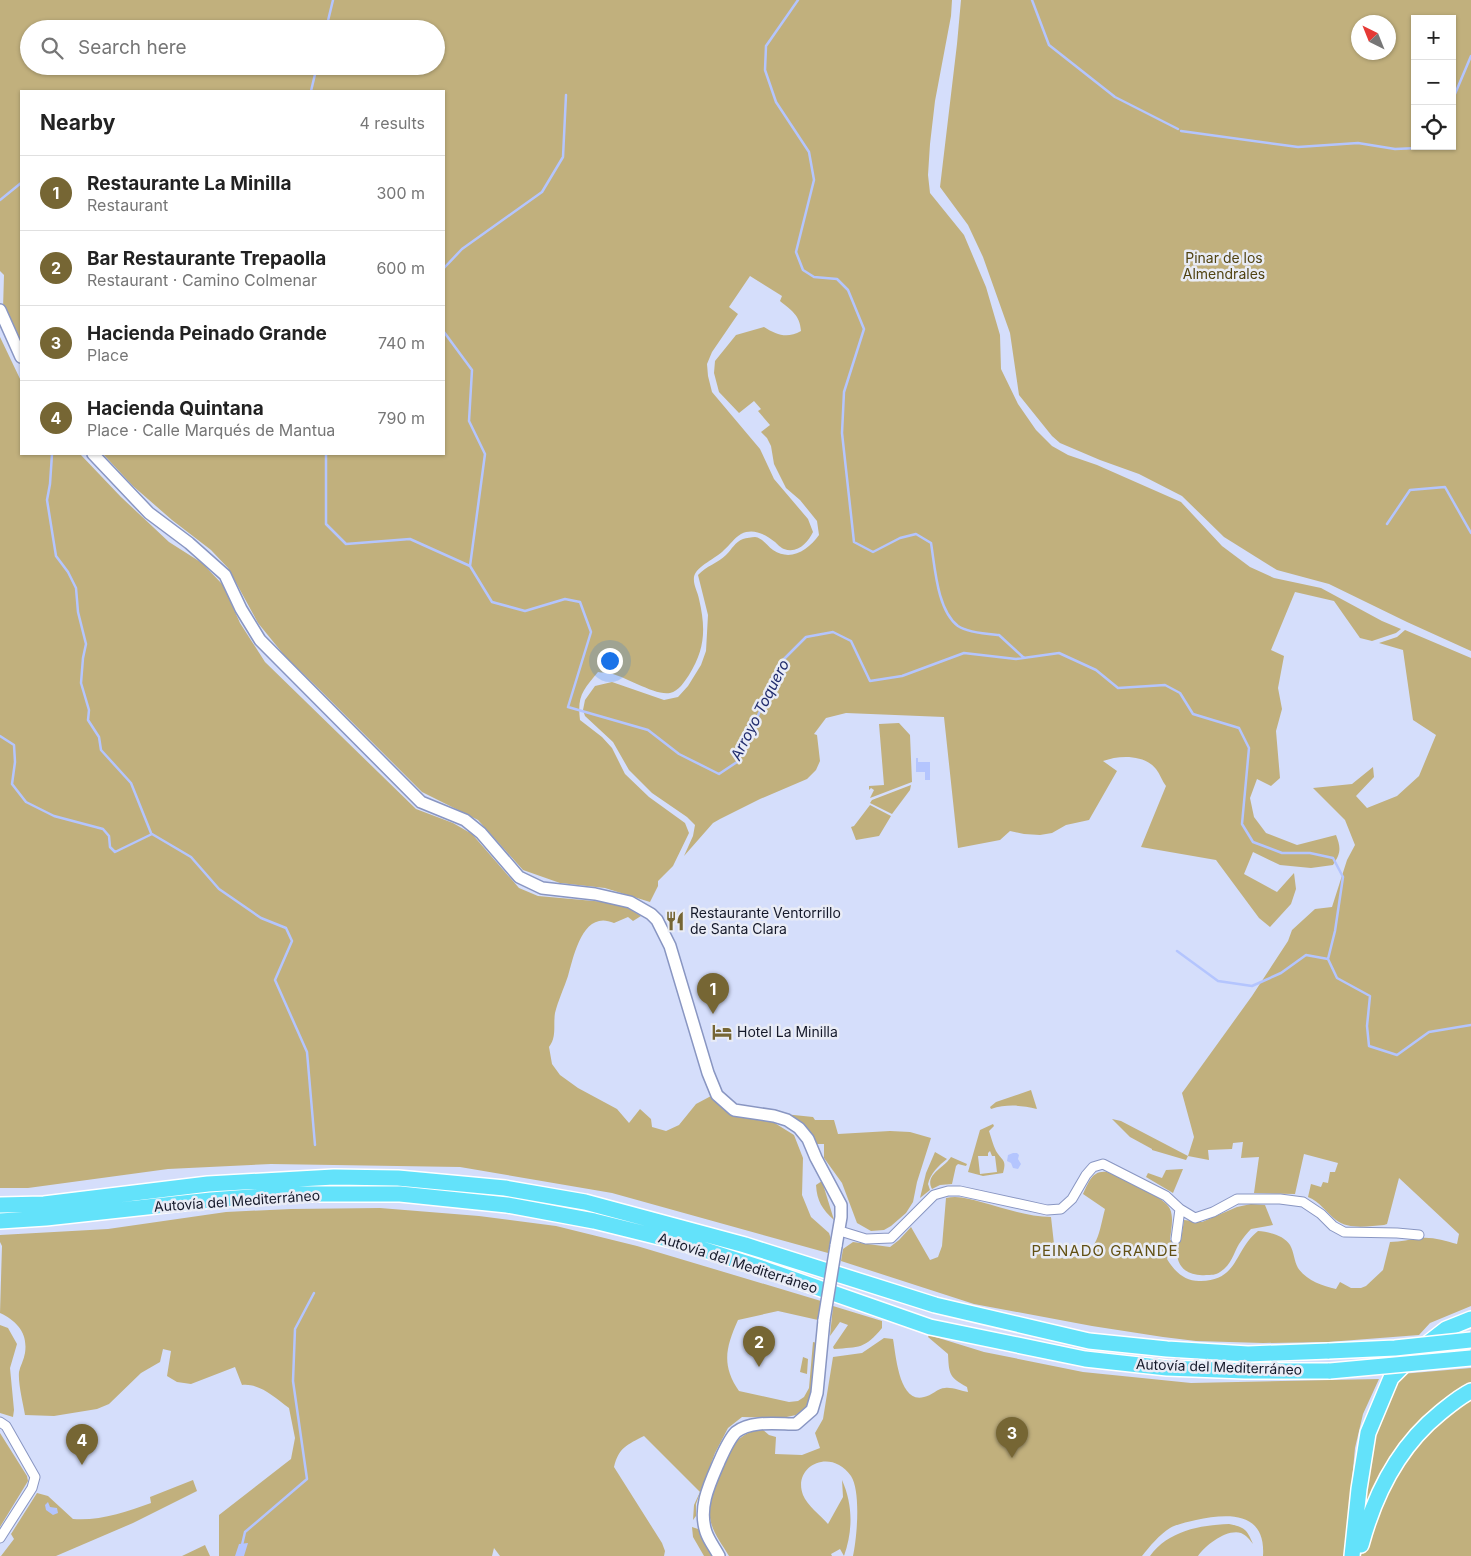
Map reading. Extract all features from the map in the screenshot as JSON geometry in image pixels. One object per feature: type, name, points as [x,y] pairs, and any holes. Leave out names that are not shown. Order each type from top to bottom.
[{"type":"highway","name":"Autovía del Mediterráneo","points":[[0,1205],[44,1204],[208,1184],[334,1177],[398,1178],[505,1188],[585,1202],[745,1245],[935,1305],[1089,1342],[1248,1354],[1395,1348],[1471,1340]]},
{"type":"highway","name":"Autovía del Mediterráneo","points":[[0,1221],[288,1194],[400,1194],[507,1206],[594,1221],[683,1243],[930,1327],[1076,1357],[1167,1368],[1245,1371],[1330,1371],[1471,1358]]},
{"type":"highway","points":[[1352,1556],[1359,1489],[1368,1433],[1391,1378],[1419,1350],[1446,1329],[1471,1319]]},
{"type":"highway","points":[[1358,1556],[1369,1515],[1381,1486],[1401,1453],[1423,1426],[1461,1396],[1471,1391]]},
{"type":"main road","points":[[0,310],[20,355]]},
{"type":"main road","points":[[94,455],[149,513],[225,575],[241,609],[260,640],[422,802],[465,820],[481,834],[519,877],[542,888],[595,894],[630,902],[651,914],[657,920],[670,946],[708,1073],[717,1095],[734,1110],[774,1116],[787,1120],[799,1128],[808,1139],[840,1206],[840,1231],[824,1320],[817,1393],[812,1410],[796,1424],[749,1426],[736,1433],[723,1453],[703,1504],[704,1523],[707,1534],[720,1556]]},
{"type":"street","points":[[840,1231],[866,1239],[891,1238],[934,1196],[948,1191],[960,1191],[1047,1210],[1061,1209],[1072,1200],[1086,1175],[1093,1167],[1103,1164],[1166,1196],[1180,1209],[1195,1218],[1212,1212],[1237,1199],[1280,1199],[1303,1202],[1321,1214],[1333,1226],[1344,1232],[1398,1233],[1419,1236]]},
{"type":"street","points":[[1176,1239],[1180,1209]]},
{"type":"street","points":[[0,1422],[6,1426],[35,1477],[32,1488],[0,1538]]},
{"type":"green space","points":[[0,0],[952,0],[951,16],[935,101],[930,144],[928,175],[930,193],[964,235],[986,287],[1000,335],[1001,369],[1018,404],[1036,430],[1052,446],[1068,455],[1097,465],[1181,502],[1222,546],[1250,567],[1274,578],[1321,588],[1382,621],[1401,629],[1396,633],[1372,641],[1360,638],[1334,601],[1295,592],[1271,650],[1284,656],[1278,688],[1282,709],[1276,731],[1280,778],[1271,786],[1257,779],[1250,798],[1254,817],[1266,833],[1297,845],[1336,835],[1339,843],[1338,857],[1333,865],[1311,868],[1280,865],[1253,852],[1244,874],[1277,892],[1294,873],[1296,889],[1291,904],[1270,927],[1259,918],[1216,860],[1141,847],[1166,786],[1151,764],[1131,757],[1103,761],[1117,771],[1089,820],[1066,825],[1052,833],[1040,835],[1010,831],[1000,840],[958,848],[944,717],[846,713],[826,718],[814,734],[817,735],[820,761],[816,770],[807,779],[760,799],[713,823],[684,856],[693,836],[695,825],[687,817],[652,793],[629,770],[613,742],[585,716],[583,710],[585,700],[595,686],[612,682],[664,700],[678,697],[688,686],[701,665],[706,651],[708,615],[698,575],[723,558],[743,539],[758,538],[763,540],[773,550],[786,555],[799,553],[804,550],[819,535],[817,521],[800,500],[786,488],[774,464],[771,446],[761,432],[770,425],[758,411],[761,409],[754,401],[739,413],[719,392],[714,373],[715,361],[736,335],[764,327],[782,335],[791,335],[801,331],[797,317],[780,301],[782,296],[750,276],[729,307],[738,314],[712,352],[707,364],[708,376],[712,392],[760,449],[774,479],[808,519],[813,532],[802,546],[789,550],[782,548],[763,534],[745,532],[699,569],[694,580],[703,620],[703,638],[694,666],[681,686],[676,690],[670,693],[656,692],[616,675],[598,672],[582,694],[579,705],[580,720],[602,737],[612,748],[625,774],[649,797],[685,823],[689,833],[673,866],[658,881],[658,886],[650,902],[605,888],[560,883],[523,870],[478,820],[422,792],[284,655],[258,623],[228,568],[211,550],[172,520],[133,486],[104,455],[445,455],[445,90],[20,90],[20,346],[3,309],[4,275],[0,271]]},
{"type":"green space","name":"Pinar de los Almendrales","points":[[961,0],[1471,0],[1471,651],[1329,584],[1277,570],[1224,537],[1182,496],[1139,474],[1060,443],[1052,436],[1019,395],[1010,333],[983,257],[968,225],[940,187]]},
{"type":"green space","points":[[0,337],[20,379],[20,455],[81,455],[121,497],[169,542],[202,563],[223,585],[240,623],[265,662],[416,809],[453,823],[472,834],[519,888],[538,896],[605,902],[626,907],[641,916],[633,921],[628,917],[614,923],[603,920],[595,922],[587,928],[582,936],[573,957],[555,1013],[554,1035],[549,1047],[552,1064],[560,1075],[578,1088],[617,1109],[629,1123],[640,1109],[651,1119],[652,1127],[666,1131],[679,1125],[696,1104],[711,1096],[721,1107],[734,1115],[773,1122],[794,1135],[803,1158],[802,1195],[811,1217],[829,1233],[831,1239],[828,1253],[612,1193],[460,1167],[271,1164],[168,1169],[28,1188],[0,1188]]},
{"type":"green space","points":[[1405,630],[1471,658],[1471,1306],[1430,1323],[1419,1335],[1328,1342],[1196,1341],[1092,1326],[974,1304],[841,1261],[843,1249],[853,1242],[890,1247],[911,1227],[930,1260],[938,1257],[942,1246],[946,1198],[955,1197],[1025,1214],[1051,1217],[1055,1253],[1064,1259],[1084,1253],[1090,1249],[1098,1237],[1105,1209],[1083,1194],[1094,1175],[1102,1172],[1107,1172],[1142,1188],[1167,1204],[1172,1216],[1170,1240],[1173,1240],[1167,1259],[1173,1268],[1190,1280],[1201,1281],[1223,1275],[1235,1263],[1244,1247],[1258,1231],[1280,1236],[1290,1245],[1298,1268],[1305,1276],[1315,1282],[1336,1289],[1340,1282],[1351,1288],[1366,1286],[1383,1270],[1390,1242],[1425,1238],[1457,1244],[1459,1234],[1399,1178],[1387,1224],[1353,1226],[1336,1220],[1319,1204],[1308,1197],[1311,1184],[1321,1187],[1323,1182],[1328,1183],[1330,1172],[1335,1172],[1338,1163],[1304,1154],[1295,1194],[1254,1193],[1259,1157],[1241,1158],[1243,1142],[1233,1143],[1232,1149],[1208,1150],[1209,1160],[1188,1156],[1194,1137],[1182,1093],[1252,996],[1288,941],[1292,930],[1315,909],[1332,907],[1347,860],[1355,845],[1345,820],[1313,788],[1352,784],[1373,767],[1374,777],[1356,796],[1367,808],[1397,796],[1419,776],[1436,735],[1413,720],[1403,650],[1379,643],[1397,637]]},
{"type":"green space","points":[[899,723],[910,735],[912,782],[870,798],[874,790],[871,788],[869,790],[869,786],[884,785],[879,724]]},
{"type":"green space","points":[[911,785],[910,790],[892,814],[870,803],[872,800]]},
{"type":"green space","points":[[870,805],[891,816],[879,836],[856,840],[851,827],[854,826]]},
{"type":"green space","points":[[1031,1090],[1037,1109],[1014,1106],[991,1109],[990,1107],[996,1102]]},
{"type":"green space","points":[[784,1114],[813,1117],[815,1120],[834,1120],[838,1134],[890,1131],[910,1132],[931,1138],[917,1182],[913,1202],[906,1213],[884,1230],[871,1231],[857,1223],[842,1183],[824,1158],[824,1144],[817,1144],[810,1133]]},
{"type":"green space","points":[[1112,1119],[1121,1121],[1188,1156],[1186,1160],[1152,1150],[1130,1137]]},
{"type":"green space","points":[[993,1124],[994,1126],[989,1131],[996,1151],[1004,1163],[1003,1173],[983,1176],[968,1172],[980,1130]],"holes":[[[990,1151],[992,1156],[995,1156],[997,1172],[980,1174],[978,1156],[988,1156]]]},
{"type":"green space","points":[[935,1152],[947,1159],[933,1173],[928,1184],[930,1190],[920,1198],[926,1173]]},
{"type":"green space","points":[[951,1157],[967,1164],[966,1166],[958,1164],[956,1166],[952,1184],[940,1185],[932,1189],[930,1184],[933,1175]]},
{"type":"green space","points":[[1183,1169],[1173,1193],[1146,1177],[1148,1173],[1162,1178],[1166,1170]]},
{"type":"green space","points":[[822,1181],[834,1220],[823,1208],[819,1200],[816,1185]]},
{"type":"green space","points":[[1251,1204],[1265,1205],[1273,1225],[1251,1229],[1239,1244],[1227,1266],[1217,1274],[1198,1275],[1186,1271],[1182,1267],[1177,1255],[1177,1249],[1181,1240],[1184,1220],[1202,1222],[1237,1207]]},
{"type":"green space","points":[[380,1208],[479,1216],[556,1226],[637,1246],[821,1301],[818,1320],[778,1311],[738,1320],[728,1347],[727,1356],[733,1382],[739,1391],[789,1402],[798,1401],[804,1397],[809,1388],[813,1342],[817,1343],[811,1397],[806,1407],[796,1415],[782,1418],[742,1417],[728,1428],[715,1453],[696,1504],[696,1516],[693,1520],[694,1505],[700,1492],[644,1436],[624,1447],[618,1455],[614,1467],[662,1543],[665,1551],[664,1556],[500,1556],[494,1548],[492,1556],[219,1556],[219,1515],[291,1459],[295,1438],[289,1408],[255,1386],[242,1385],[235,1367],[191,1384],[177,1382],[167,1376],[171,1351],[163,1349],[160,1362],[141,1373],[109,1404],[97,1409],[54,1416],[25,1415],[19,1377],[25,1353],[25,1339],[20,1328],[12,1320],[0,1313],[2,1246],[0,1235],[108,1229],[226,1212]]},
{"type":"green space","points":[[833,1306],[882,1321],[882,1328],[871,1340],[861,1346],[834,1349],[833,1347],[848,1325],[840,1322],[830,1336]]},
{"type":"green space","points":[[0,1325],[8,1328],[17,1344],[10,1368],[13,1417],[0,1413]]},
{"type":"green space","points":[[929,1335],[984,1352],[1083,1372],[1191,1383],[1379,1379],[1363,1414],[1355,1448],[1345,1556],[1263,1556],[1262,1541],[1258,1530],[1252,1523],[1243,1518],[1220,1516],[1179,1524],[1170,1528],[1158,1537],[1142,1556],[853,1556],[857,1515],[854,1483],[843,1467],[834,1463],[824,1462],[815,1464],[803,1476],[801,1485],[803,1495],[828,1524],[843,1497],[842,1480],[850,1508],[849,1537],[844,1556],[840,1549],[831,1554],[832,1556],[729,1556],[713,1528],[710,1511],[718,1478],[728,1455],[737,1441],[742,1436],[761,1428],[769,1435],[776,1437],[775,1454],[802,1455],[820,1448],[815,1433],[823,1419],[833,1357],[862,1353],[884,1338],[893,1339],[900,1377],[909,1393],[916,1397],[924,1397],[942,1388],[968,1392],[967,1387],[951,1374],[948,1354],[928,1337]]},
{"type":"green space","points":[[803,1357],[808,1359],[807,1374],[800,1372]]},
{"type":"green space","points":[[1471,1368],[1471,1383],[1458,1392],[1393,1455],[1377,1480],[1367,1505],[1364,1505],[1373,1439],[1401,1374]]},
{"type":"green space","points":[[1471,1399],[1471,1556],[1361,1556],[1378,1511],[1402,1467],[1433,1429]]},
{"type":"green space","points":[[0,1433],[27,1476],[28,1481],[0,1527]]},
{"type":"green space","points":[[193,1480],[197,1491],[133,1523],[56,1556],[1,1556],[14,1539],[11,1534],[37,1493],[48,1496],[73,1519],[93,1519],[122,1513],[151,1503],[150,1497]]},
{"type":"green space","points":[[1229,1524],[1244,1530],[1249,1535],[1253,1544],[1245,1535],[1235,1532],[1217,1539],[1198,1556],[1150,1556],[1157,1547],[1175,1535],[1196,1528]]},
{"type":"green space","points":[[692,1527],[698,1529],[713,1556],[704,1556],[693,1537]]},
{"type":"green space","points":[[205,1545],[210,1556],[182,1556]]},
{"type":"water","points":[[916,758],[918,758],[918,762],[930,762],[930,780],[925,780],[925,772],[916,772]]},
{"type":"water","points":[[1013,1153],[1019,1155],[1018,1159],[1021,1164],[1018,1169],[1013,1168],[1011,1163],[1007,1161],[1008,1155]]},
{"type":"water","points":[[48,1502],[50,1507],[57,1508],[58,1513],[53,1515],[46,1510],[45,1505]]},
{"type":"water","points":[[248,1543],[244,1556],[235,1556],[239,1544]]},
{"type":"waterway","points":[[328,20],[333,0]]},
{"type":"waterway","points":[[798,0],[766,46],[765,70],[776,102],[809,152],[814,180],[796,252],[803,270],[814,277],[837,279],[848,290],[864,329],[844,392],[842,433],[854,542],[873,552],[900,538],[916,534],[931,543],[938,588],[945,610],[951,619],[958,626],[967,630],[999,635],[1024,658]]},
{"type":"waterway","points":[[1032,0],[1049,45],[1115,97],[1178,129]]},
{"type":"waterway","points":[[1456,92],[1471,56]]},
{"type":"waterway","points":[[311,90],[315,75]]},
{"type":"waterway","points":[[445,267],[462,249],[542,192],[563,157],[566,95]]},
{"type":"waterway","points":[[1181,131],[1298,147],[1358,143],[1395,149],[1411,148]]},
{"type":"waterway","name":"Arroyo Toquero","points":[[0,200],[20,184]]},
{"type":"waterway","points":[[445,333],[472,370],[469,421],[485,454],[470,566]]},
{"type":"waterway","points":[[52,455],[47,500],[56,556],[68,572],[76,588],[78,612],[86,644],[81,683],[89,710],[88,720],[99,737],[101,750],[131,783],[151,833]]},
{"type":"waterway","name":"Arroyo Toquero","points":[[326,455],[326,524],[346,544],[410,539],[470,566],[492,602],[525,611],[565,599],[580,602],[591,632],[568,707],[648,730],[679,754],[719,774],[737,762],[783,660],[806,637],[833,632],[851,641],[870,681],[902,676],[964,653],[1016,659],[1059,653],[1096,670],[1118,688],[1165,685],[1180,693],[1193,714],[1239,728],[1249,748],[1242,824],[1253,842],[1282,853],[1310,853],[1333,858],[1343,877],[1335,931],[1328,959],[1337,978],[1370,996],[1367,1026],[1369,1046],[1397,1055],[1429,1032],[1471,1025]]},
{"type":"waterway","points":[[1387,524],[1410,490],[1445,487],[1471,533]]},
{"type":"waterway","points":[[0,736],[14,745],[15,762],[12,784],[26,802],[54,816],[103,829],[109,836],[110,847],[115,852],[152,834],[191,857],[219,889],[261,918],[286,928],[292,941],[275,980],[307,1052],[315,1145]]},
{"type":"waterway","points":[[1177,951],[1218,981],[1252,986],[1281,973],[1306,955],[1328,959]]},
{"type":"waterway","points":[[242,1545],[245,1532],[307,1479],[293,1381],[295,1329],[314,1293]]},
{"type":"place","name":"Restaurante Ventorrillo de Santa Clara","points":[[675,921]]},
{"type":"place","name":"Restaurante La Minilla","points":[[713,1014]]},
{"type":"place","name":"Hotel La Minilla","points":[[722,1032]]},
{"type":"place","name":"Bar Restaurante Trepaolla","points":[[759,1367]]},
{"type":"place","name":"Hacienda Peinado Grande","points":[[1012,1458]]},
{"type":"place","name":"Hacienda Quintana","points":[[82,1465]]},
{"type":"district","name":"PEINADO GRANDE","points":[[1105,1251]]}]
